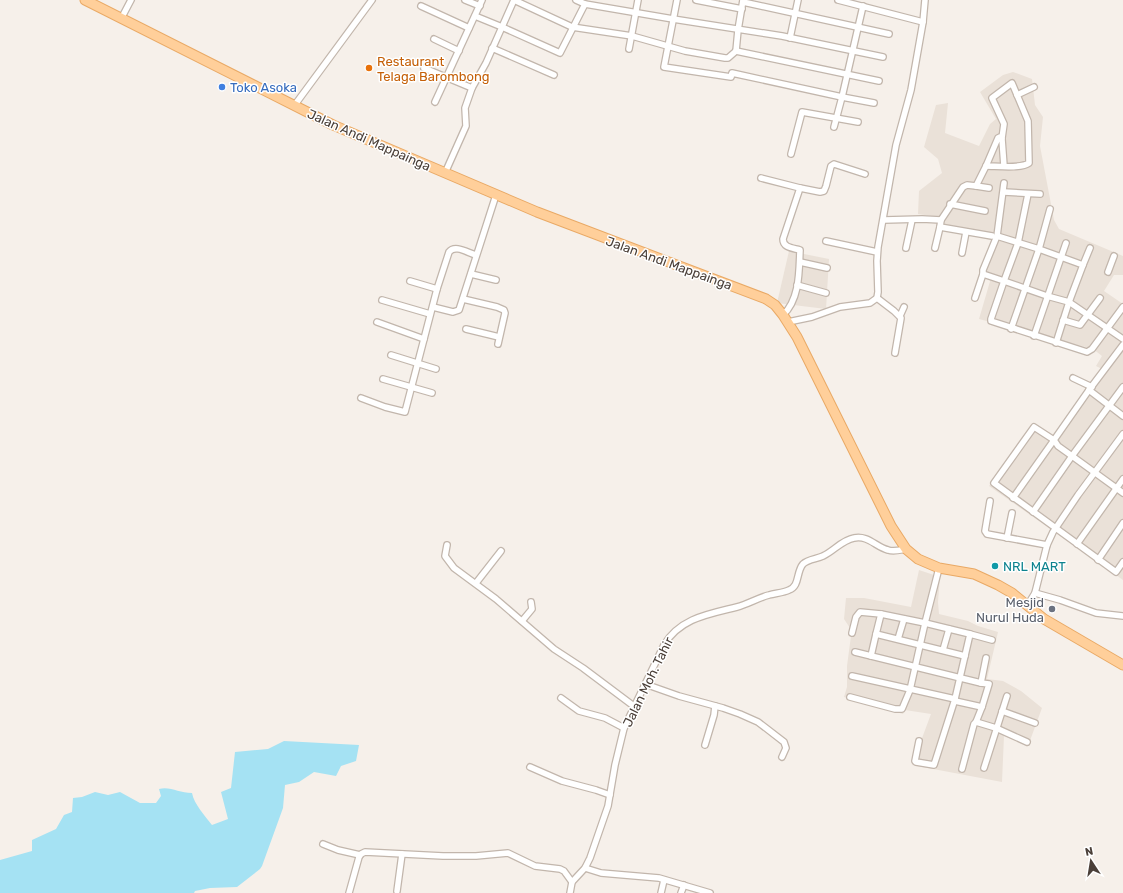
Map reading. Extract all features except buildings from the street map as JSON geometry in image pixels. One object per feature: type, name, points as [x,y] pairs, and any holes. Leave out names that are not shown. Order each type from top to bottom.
[{"type":"main road","name":"Jalan Andi Mappainga","points":[[84,0],[333,125],[496,195],[608,240],[771,302],[786,318],[797,337],[891,526],[906,549],[918,559],[939,568],[964,572],[982,577],[1012,593],[1044,620],[1123,665]]},
{"type":"street","points":[[121,19],[131,0]]},
{"type":"street","points":[[294,106],[372,0]]},
{"type":"street","points":[[465,0],[480,6]]},
{"type":"street","points":[[435,102],[482,0]]},
{"type":"street","points":[[445,173],[466,126],[465,108],[472,88],[514,0],[572,27],[632,36],[690,52],[725,58],[728,58],[736,51],[743,1],[794,14],[889,34]]},
{"type":"street","points":[[576,0],[584,4],[673,20],[782,36],[852,52],[883,57]]},
{"type":"street","points":[[629,49],[638,0]]},
{"type":"street","points":[[677,0],[664,67],[731,77],[732,74],[874,103]]},
{"type":"street","points":[[696,0],[742,9]]},
{"type":"street","points":[[790,38],[798,0]]},
{"type":"street","points":[[838,0],[923,22]]},
{"type":"street","points":[[800,188],[783,241],[785,246],[800,250],[797,285],[786,318],[794,319],[812,317],[840,306],[870,303],[877,298],[877,252],[884,220],[896,145],[908,104],[923,22],[925,0]]},
{"type":"street","points":[[475,16],[561,53],[584,4]]},
{"type":"street","points":[[421,6],[469,28]]},
{"type":"street","points":[[834,127],[863,6]]},
{"type":"street","points":[[434,39],[459,51]]},
{"type":"street","points":[[492,48],[554,75]]},
{"type":"street","points":[[736,51],[879,81]]},
{"type":"street","points":[[424,68],[472,88]]},
{"type":"street","points":[[986,166],[1004,166],[1025,166],[1029,161],[1028,121],[1012,83],[992,98],[1004,124],[1002,138],[1004,166]]},
{"type":"street","points":[[1017,95],[1034,87]]},
{"type":"street","points":[[791,154],[802,112],[858,122]]},
{"type":"street","points":[[976,186],[998,138],[1002,138]]},
{"type":"street","points":[[761,178],[820,192],[824,191],[831,166],[834,164],[866,174]]},
{"type":"street","points":[[975,298],[994,236],[1004,192],[1004,184]]},
{"type":"street","points":[[935,248],[941,220],[950,204],[964,187],[967,185],[989,188]]},
{"type":"street","points":[[1004,192],[1040,194]]},
{"type":"street","points":[[1028,194],[1018,243],[990,319],[992,322],[1087,352],[1092,349],[1123,307]]},
{"type":"street","points":[[433,306],[449,311],[459,310],[496,195]]},
{"type":"street","points":[[950,204],[985,211]]},
{"type":"street","points":[[1011,328],[1026,289],[1050,210]]},
{"type":"street","points":[[884,220],[941,220]]},
{"type":"street","points":[[906,248],[912,220]]},
{"type":"street","points":[[940,227],[994,236],[1039,249],[1083,265]]},
{"type":"street","points":[[962,253],[966,232]]},
{"type":"street","points":[[826,242],[877,252]]},
{"type":"street","points":[[1034,336],[1066,243]]},
{"type":"street","points":[[361,398],[385,407],[405,412],[430,314],[450,250],[455,248],[476,255]]},
{"type":"street","points":[[1056,343],[1069,302],[1090,248]]},
{"type":"street","points":[[1108,272],[1114,256]]},
{"type":"street","points":[[800,262],[827,268]]},
{"type":"street","points":[[471,274],[496,280]]},
{"type":"street","points":[[983,274],[1069,302],[1123,339]]},
{"type":"street","points":[[410,281],[437,289]]},
{"type":"street","points":[[797,285],[826,293]]},
{"type":"street","points":[[877,298],[900,316],[902,320],[895,353]]},
{"type":"street","points":[[1063,320],[1079,326],[1100,298]]},
{"type":"street","points":[[463,299],[504,310],[498,344]]},
{"type":"street","points":[[382,300],[430,314]]},
{"type":"street","points":[[900,316],[904,307]]},
{"type":"street","points":[[376,322],[424,339]]},
{"type":"street","points":[[466,329],[500,337]]},
{"type":"street","points":[[1013,498],[1123,345]]},
{"type":"street","points":[[391,355],[436,369]]},
{"type":"street","points":[[1073,378],[1090,389],[1123,416]]},
{"type":"street","points":[[383,379],[432,393]]},
{"type":"street","points":[[1033,512],[1123,387]]},
{"type":"street","points":[[1123,493],[1058,446],[1054,440],[1034,427],[994,483],[1116,572],[1123,562]]},
{"type":"street","points":[[1027,606],[1035,593],[1047,545],[1055,528],[1094,472],[1123,434]]},
{"type":"street","points":[[1077,544],[1123,479]]},
{"type":"street","points":[[990,501],[987,534],[1047,545]]},
{"type":"street","points":[[1007,538],[1012,513]]},
{"type":"street","points":[[1098,560],[1123,523]]},
{"type":"street","name":"Jalan Moh. Tahir","points":[[572,882],[585,868],[608,806],[614,765],[624,728],[669,636],[675,630],[684,624],[710,614],[738,607],[768,595],[792,589],[796,584],[799,571],[804,564],[827,554],[848,540],[862,537],[888,550],[893,551],[906,549]]},
{"type":"street","points":[[447,545],[445,556],[454,568],[476,583],[554,649],[583,668],[635,707]]},
{"type":"street","points":[[476,583],[501,551]]},
{"type":"street","points":[[850,697],[899,709],[904,706],[910,690],[939,568]]},
{"type":"street","points":[[1035,593],[1096,613],[1123,616]]},
{"type":"street","points":[[522,621],[532,609],[531,602]]},
{"type":"street","points":[[852,633],[856,617],[860,612],[881,614],[925,623],[992,640]]},
{"type":"street","points":[[871,656],[881,614]]},
{"type":"street","points":[[898,639],[904,619]]},
{"type":"street","points":[[942,650],[949,629]]},
{"type":"street","points":[[876,634],[965,656]]},
{"type":"street","points":[[919,741],[915,761],[934,766],[955,700],[970,634]]},
{"type":"street","points":[[855,652],[989,684],[982,707],[974,724],[962,769]]},
{"type":"street","points":[[981,682],[986,658]]},
{"type":"street","points":[[852,676],[982,707]]},
{"type":"street","points":[[645,684],[750,718],[780,738],[786,746],[782,758]]},
{"type":"street","points":[[984,768],[1007,696]]},
{"type":"street","points":[[561,698],[579,711],[605,718],[624,728]]},
{"type":"street","points":[[704,745],[714,715],[715,706]]},
{"type":"street","points":[[1002,711],[1035,723]]},
{"type":"street","points":[[976,722],[996,728],[1027,742]]},
{"type":"street","points":[[530,767],[562,781],[610,795]]},
{"type":"street","points":[[323,844],[338,850],[360,855],[368,852],[476,856],[508,853],[535,866],[560,869],[564,871],[572,882],[570,893]]},
{"type":"street","points":[[397,892],[402,854]]},
{"type":"street","points":[[349,893],[360,855]]},
{"type":"street","points":[[585,868],[601,873],[664,880],[710,893]]},
{"type":"street","points":[[661,893],[664,880]]},
{"type":"street","points":[[681,893],[684,885]]},
{"type":"shaded area","points":[[1013,72],[1032,79],[1035,105],[1043,117],[1040,146],[1054,220],[1059,229],[1123,256],[1123,275],[1114,275],[1104,291],[1123,304],[1123,580],[989,486],[1035,425],[1052,436],[1102,369],[1096,366],[1102,356],[1093,349],[979,319],[991,278],[983,275],[994,241],[939,226],[938,217],[918,214],[919,191],[942,173],[938,159],[924,147],[936,105],[948,103],[945,133],[979,146],[990,124],[996,119],[980,92],[1003,75]]},
{"type":"shaded area","points":[[789,251],[829,259],[826,309],[777,303]]},
{"type":"shaded area","points":[[919,570],[940,577],[938,602],[939,614],[968,621],[978,626],[998,632],[987,679],[1003,681],[1021,691],[1042,708],[1028,746],[1004,736],[1002,782],[912,765],[931,714],[905,710],[903,714],[844,697],[847,687],[847,666],[851,636],[850,628],[844,619],[846,598],[864,598],[911,607]]},
{"type":"water","points":[[284,741],[359,745],[356,761],[341,766],[336,776],[314,772],[299,782],[285,785],[283,808],[262,866],[237,887],[210,888],[195,891],[194,893],[0,893],[0,860],[32,851],[32,840],[56,829],[64,815],[72,812],[73,798],[82,797],[95,792],[108,795],[120,792],[140,803],[156,803],[161,796],[159,789],[167,788],[192,793],[197,806],[212,825],[228,819],[221,792],[231,788],[235,752],[268,749]]},
{"type":"place","name":"Restaurant Telaga Barombong","points":[[369,68]]},
{"type":"place","name":"Toko Asoka","points":[[222,87]]},
{"type":"place","name":"NRL MART","points":[[995,566]]},
{"type":"place","name":"Mesjid Nurul Huda","points":[[1052,609]]}]
